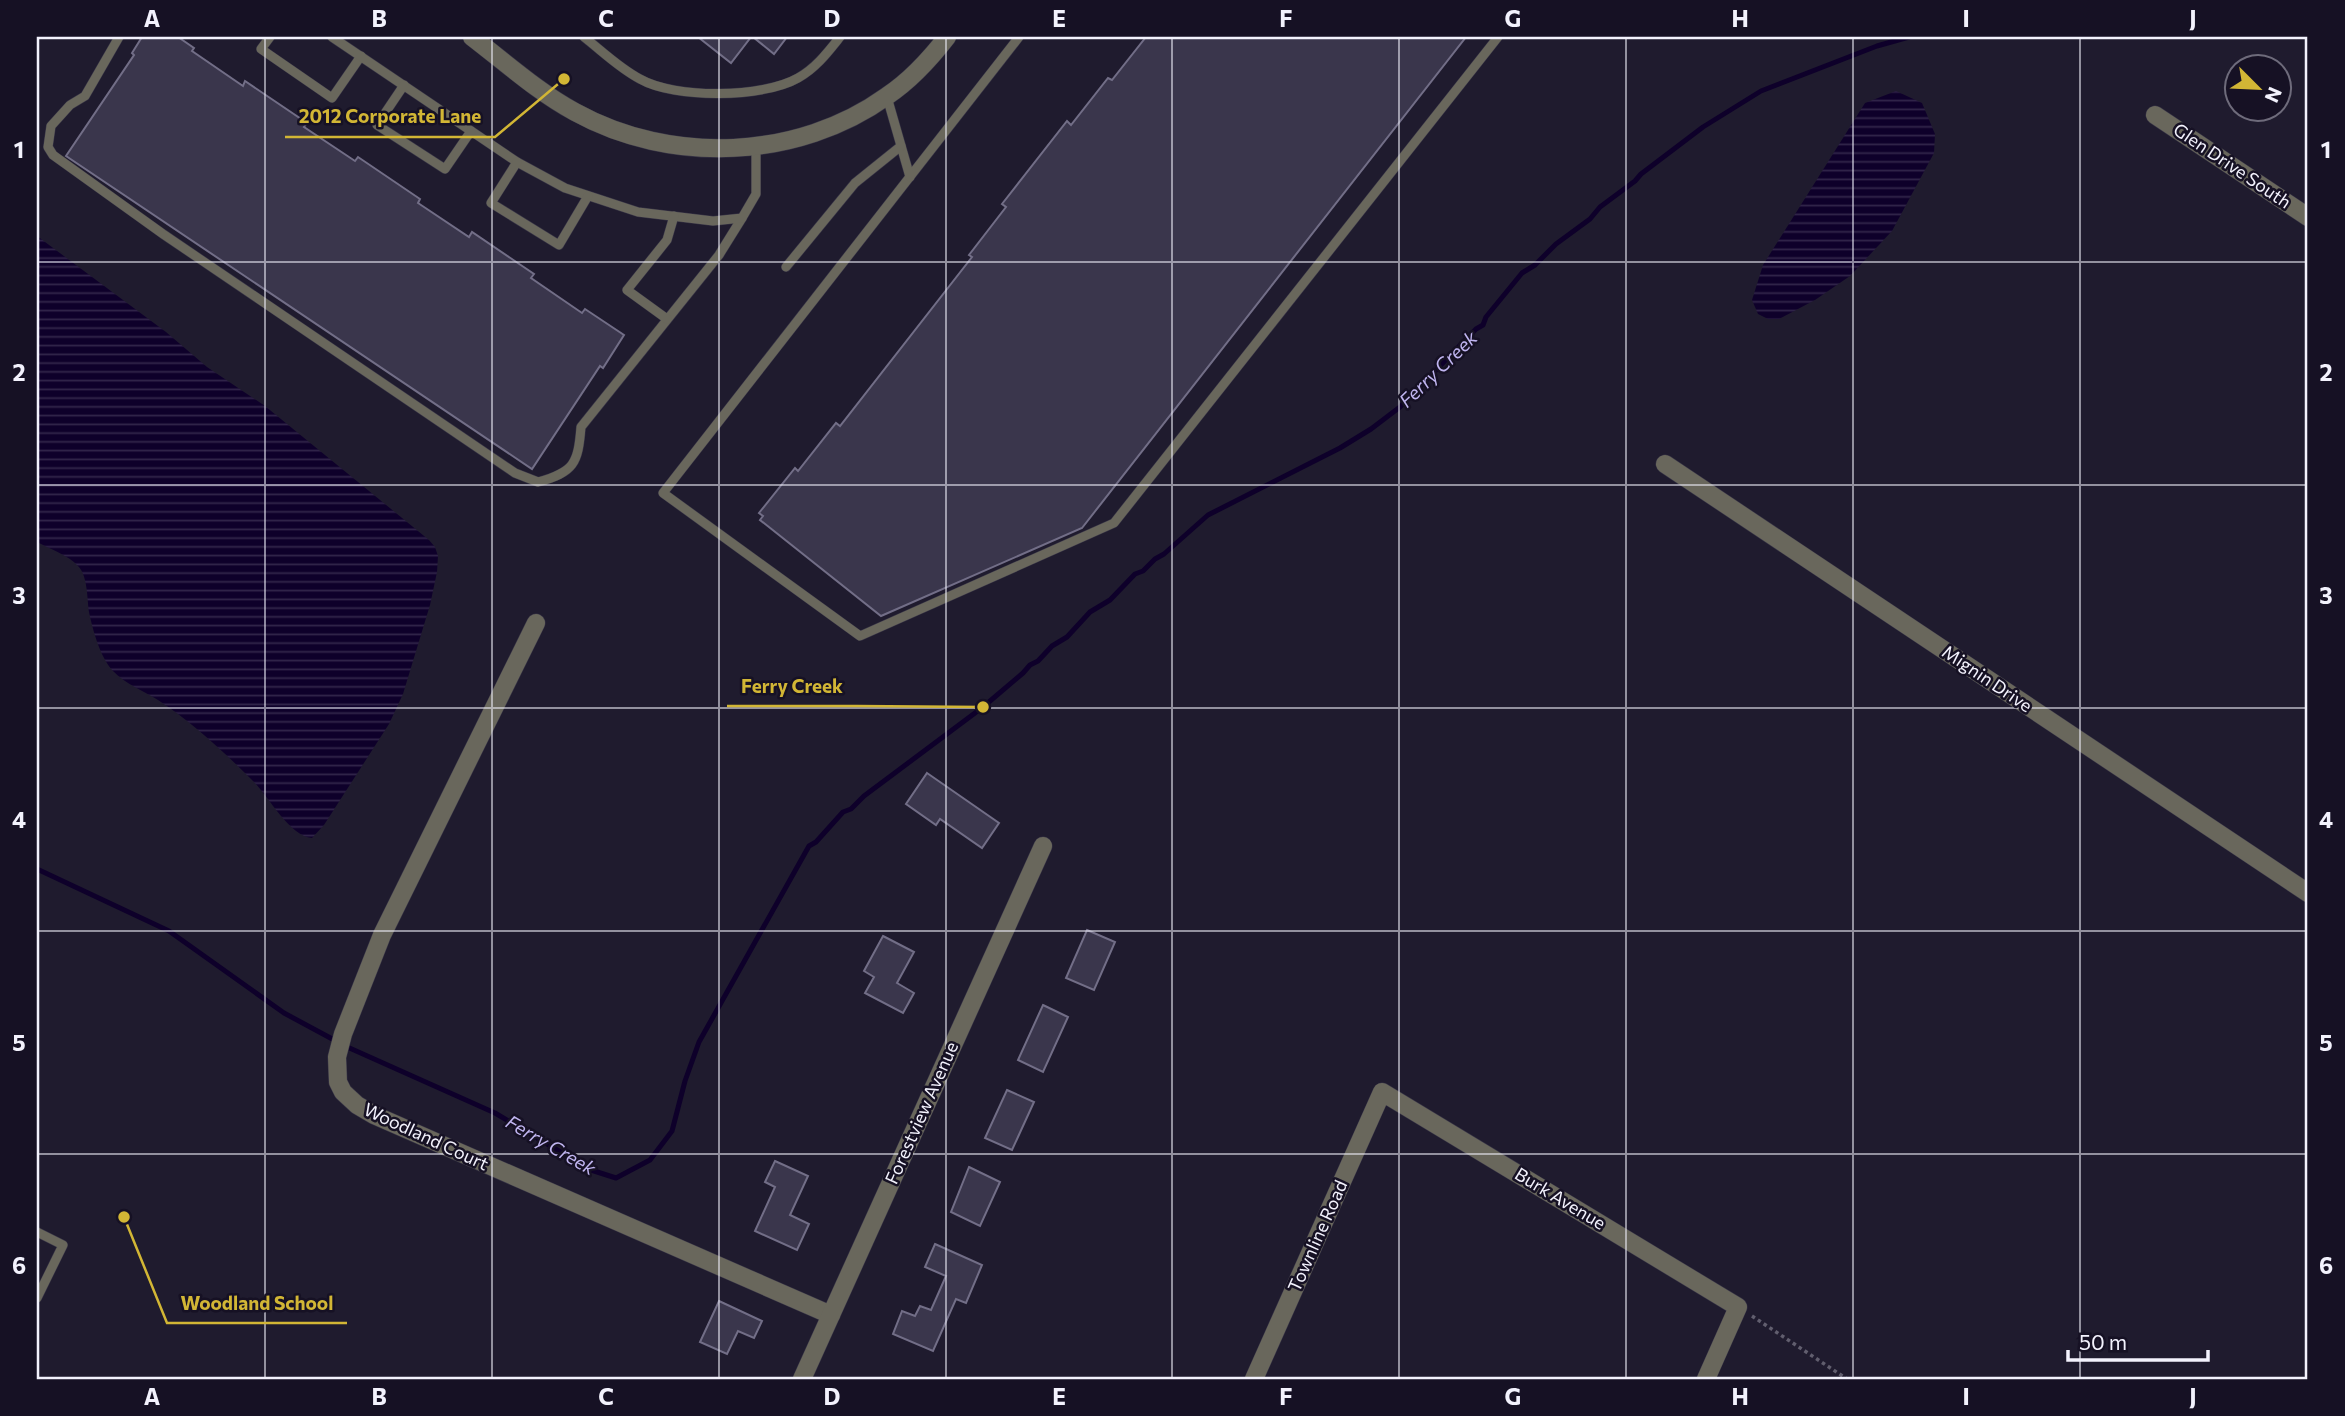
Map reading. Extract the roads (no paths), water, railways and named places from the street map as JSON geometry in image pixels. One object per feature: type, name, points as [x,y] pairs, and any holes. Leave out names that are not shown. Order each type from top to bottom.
[{"type":"street","points":[[472,37],[559,103],[596,123],[674,146],[705,149],[781,143],[829,128],[887,97],[930,59],[947,37]]},
{"type":"street","name":"Glen Drive South","points":[[2155,115],[2308,217]]},
{"type":"street","name":"Mignin Drive","points":[[1665,464],[2308,894]]},
{"type":"street","name":"Woodland Court","points":[[536,623],[382,935],[343,1034],[337,1057],[338,1082],[343,1092],[357,1105],[374,1115],[831,1315]]},
{"type":"street","name":"Forestview Avenue","points":[[802,1379],[1043,846]]},
{"type":"street","name":"Burk Avenue","points":[[1382,1092],[1738,1307],[1706,1379]]},
{"type":"street","name":"Townline Road","points":[[1254,1379],[1382,1092]]},
{"type":"lane","points":[[119,37],[85,96],[70,105],[51,126],[48,147],[53,155],[163,234],[515,473],[538,482],[567,472],[575,462],[581,427],[719,255],[757,194],[756,147]]},
{"type":"lane","points":[[270,37],[261,50],[332,97],[361,56]]},
{"type":"lane","points":[[332,37],[517,162],[565,188],[638,212],[713,221],[742,218]]},
{"type":"lane","points":[[584,37],[641,80],[667,89],[708,94],[758,91],[797,79],[819,63],[840,37]]},
{"type":"lane","points":[[1019,37],[663,493],[860,636],[1114,523],[1498,37]]},
{"type":"lane","points":[[404,85],[377,125],[444,169],[471,131]]},
{"type":"lane","points":[[887,97],[910,177]]},
{"type":"lane","points":[[786,267],[855,183],[901,146]]},
{"type":"lane","points":[[517,162],[491,203],[559,245],[588,196]]},
{"type":"lane","points":[[667,319],[627,290],[667,240],[674,216]]},
{"type":"lane","points":[[37,1232],[63,1245],[37,1298]]},
{"type":"waterway","name":"Ferry Creek","points":[[345,1046],[495,1113],[591,1170],[616,1178],[650,1160],[672,1131],[699,1042],[809,846],[816,842],[843,812],[851,809],[864,796],[983,707],[1052,646],[1067,637],[1090,612],[1110,600],[1135,574],[1143,571],[1208,515],[1340,448],[1400,407],[1483,325],[1486,317],[1522,273],[1590,219],[1600,207],[1703,127],[1761,91],[1877,46],[1909,37]]},
{"type":"waterway","name":"Ferry Creek","points":[[37,869],[169,931],[284,1013],[336,1041]]},
{"type":"place","name":"2012 Corporate Lane","points":[[564,79]]},
{"type":"place","name":"Ferry Creek","points":[[983,707]]},
{"type":"place","name":"Woodland School","points":[[124,1217]]}]
